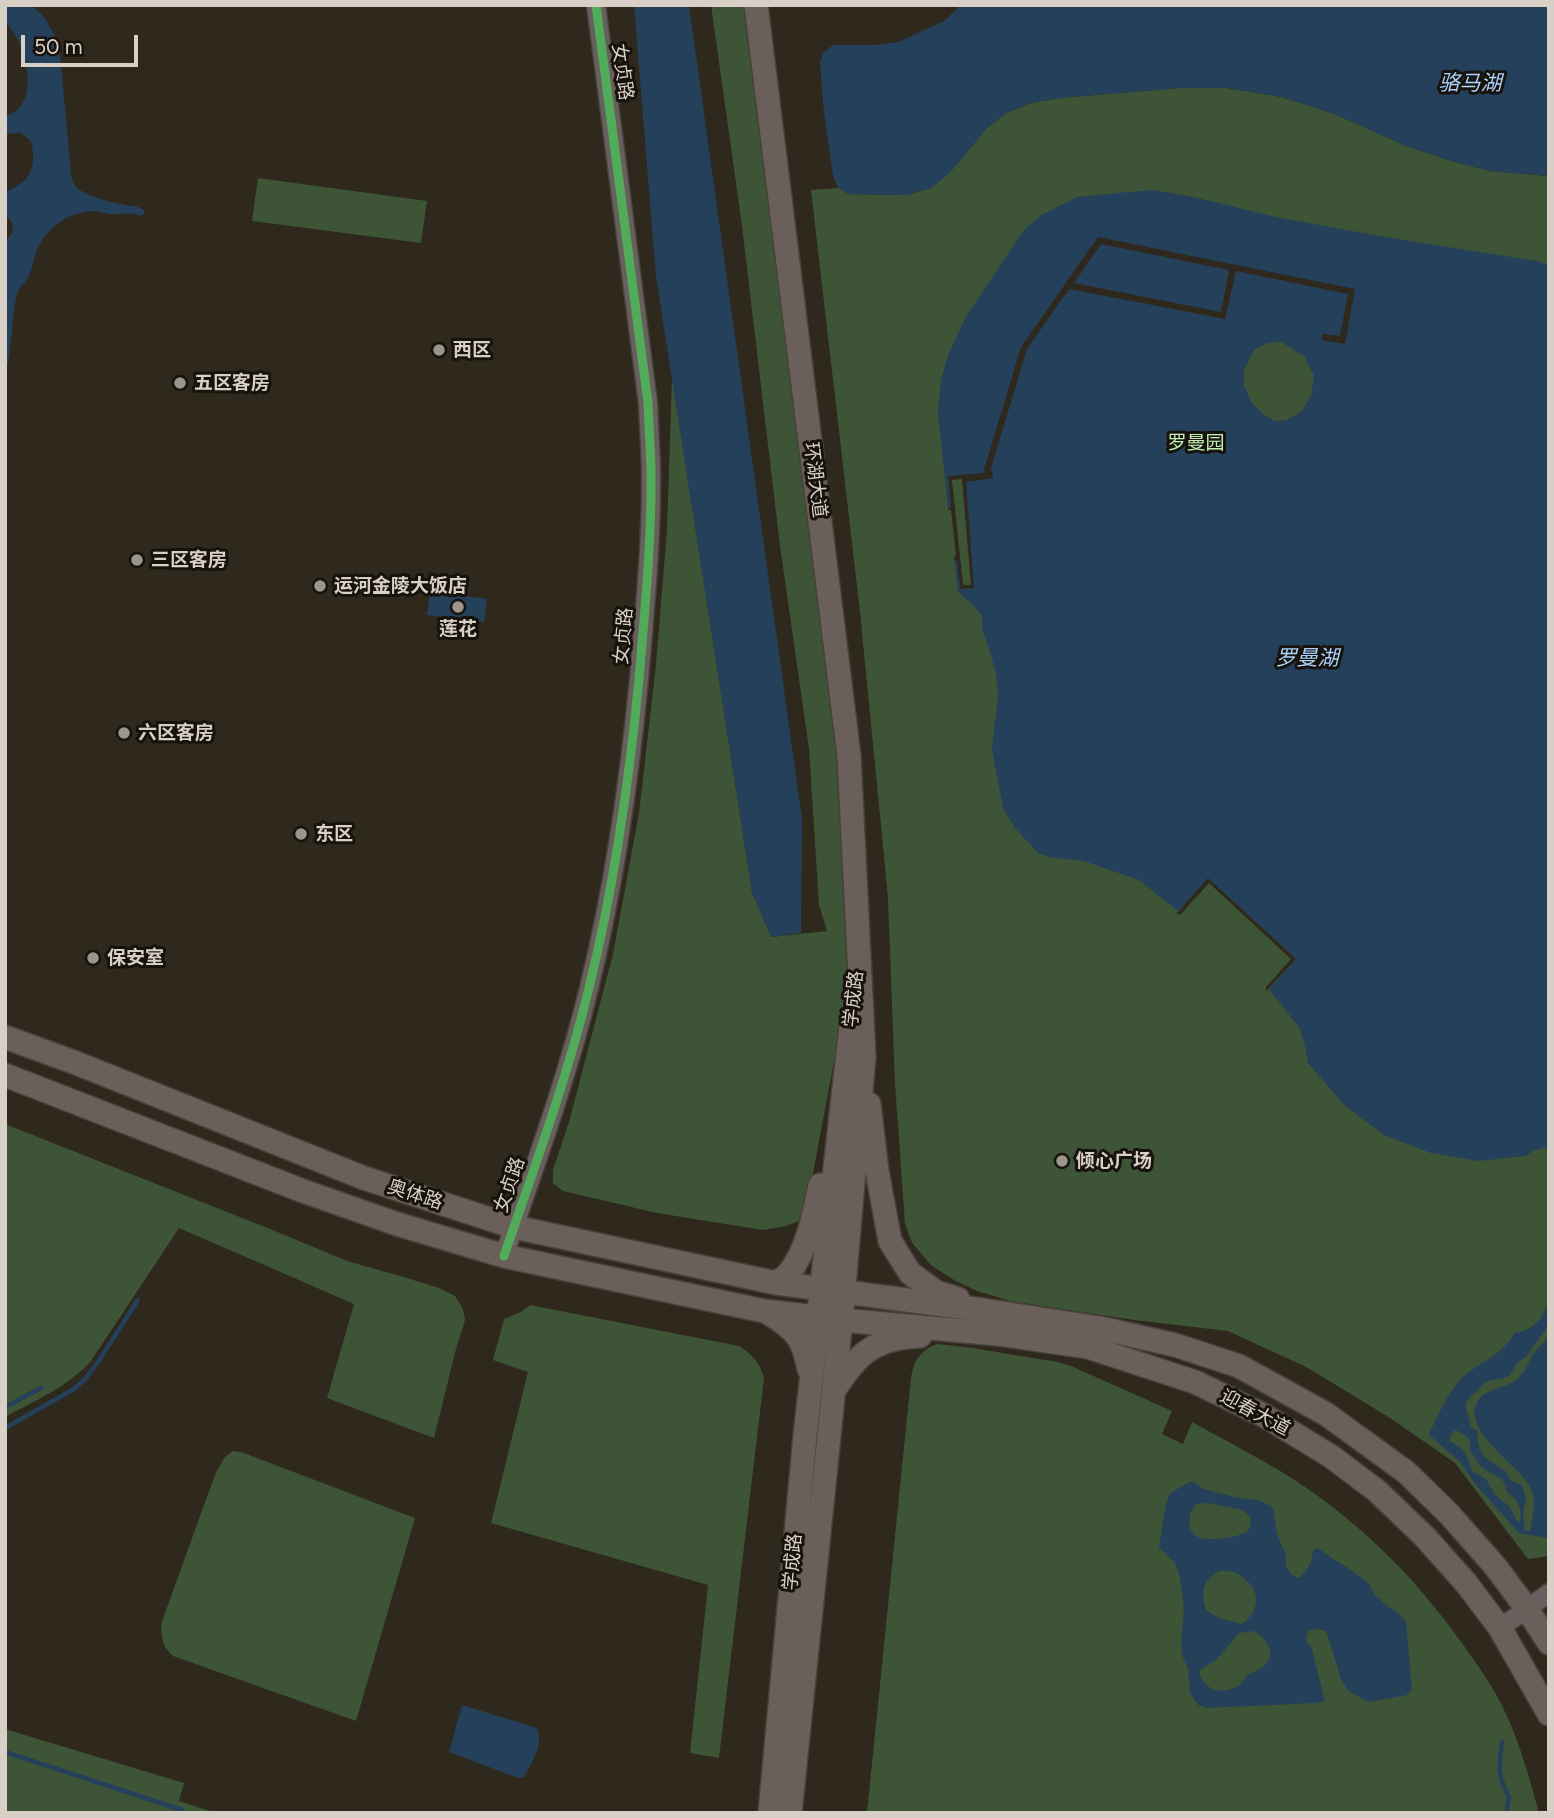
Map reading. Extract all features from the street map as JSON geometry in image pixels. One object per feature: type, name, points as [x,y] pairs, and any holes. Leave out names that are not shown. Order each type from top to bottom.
[{"type":"main road","name":"环湖大道","points":[[756,5],[849,756],[858,956]]},
{"type":"main road","name":"学成路","points":[[790,1813],[834,1392],[830,1319],[856,1053],[858,956]]},
{"type":"main road","name":"奥体路","points":[[5,1037],[364,1178],[514,1227],[776,1283],[832,1291]]},
{"type":"main road","points":[[776,1283],[788,1274],[801,1252],[814,1217],[856,1053]]},
{"type":"main road","points":[[856,1053],[890,1241],[910,1273],[936,1292],[1001,1323]]},
{"type":"main road","name":"奥体路","points":[[5,1075],[303,1191],[397,1224],[504,1256],[764,1311],[830,1319]]},
{"type":"main road","name":"迎春大道","points":[[832,1291],[1001,1323],[1088,1347],[1195,1382],[1265,1416],[1332,1457],[1377,1491],[1425,1536],[1500,1628],[1549,1714]]},
{"type":"main road","points":[[764,1311],[792,1328],[805,1350],[811,1384]]},
{"type":"main road","name":"学成路","points":[[769,1813],[811,1384],[830,1319]]},
{"type":"main road","name":"迎春大道","points":[[830,1319],[1100,1328],[1175,1345],[1239,1366],[1326,1414],[1406,1472],[1449,1514],[1495,1566],[1549,1643]]},
{"type":"main road","points":[[834,1392],[850,1366],[872,1347],[900,1337],[1001,1323]]},
{"type":"main road","points":[[1425,1536],[1449,1514]]},
{"type":"street","name":"女贞路","points":[[504,1256],[568,1067],[606,920],[635,721],[649,545],[651,468],[648,403],[596,5]]},
{"type":"street","points":[[1500,1628],[1549,1593]]},
{"type":"green space","points":[[711,5],[746,5],[840,761],[853,961],[806,1210],[800,1221],[763,1230],[657,1213],[563,1191],[553,1183],[553,1170],[569,1122],[613,954],[639,813],[656,665],[667,530],[672,377],[752,892],[771,937],[827,931],[819,905],[809,749],[780,546],[742,226]]},
{"type":"green space","name":"罗曼园","points":[[1180,88],[1226,88],[1282,97],[1335,114],[1406,146],[1452,161],[1490,171],[1549,176],[1549,1556],[1528,1559],[1455,1463],[1390,1418],[1308,1368],[1228,1331],[1010,1301],[977,1291],[932,1266],[912,1243],[905,1224],[895,1084],[888,897],[860,612],[811,190],[838,188],[849,194],[906,195],[931,188],[987,128],[1006,113],[1031,103],[1059,98]]},
{"type":"green space","points":[[258,178],[427,201],[421,243],[252,221]]},
{"type":"green space","points":[[5,1124],[347,1261],[439,1288],[455,1296],[463,1309],[465,1320],[434,1438],[327,1398],[354,1304],[179,1228],[91,1361],[62,1386],[5,1417]]},
{"type":"green space","points":[[530,1305],[739,1346],[752,1356],[760,1368],[764,1378],[719,1758],[690,1753],[708,1585],[491,1523],[528,1372],[493,1360],[504,1319]]},
{"type":"green space","points":[[937,1344],[1071,1366],[1172,1411],[1162,1434],[1183,1444],[1192,1422],[1280,1471],[1330,1505],[1382,1549],[1413,1582],[1477,1664],[1502,1705],[1512,1728],[1539,1813],[867,1813],[911,1378],[918,1357]]},
{"type":"green space","points":[[233,1451],[415,1518],[356,1721],[173,1656],[165,1645],[161,1624],[216,1472],[225,1457]]},
{"type":"green space","points":[[5,1729],[184,1783],[179,1801],[216,1813],[5,1813]]},
{"type":"water","points":[[5,5],[31,5],[45,18],[55,36],[60,54],[74,184],[94,197],[138,207],[144,210],[144,214],[141,216],[85,212],[69,217],[49,231],[38,248],[26,281],[17,294],[5,373],[5,242],[13,225],[5,216],[5,192],[21,183],[30,172],[33,150],[31,141],[21,133],[5,134],[5,116],[22,104],[28,84],[25,61],[18,40],[5,19]]},
{"type":"water","points":[[634,5],[689,5],[802,819],[801,933],[771,937],[752,892],[656,277]]},
{"type":"water","name":"骆马湖","points":[[959,5],[1549,5],[1549,176],[1490,171],[1452,161],[1406,146],[1335,114],[1282,97],[1226,88],[1180,88],[1059,98],[1031,103],[1006,113],[987,128],[950,173],[931,188],[895,195],[849,194],[838,188],[833,176],[824,113],[820,63],[823,53],[833,45],[898,42],[944,21]]},
{"type":"water","name":"罗曼湖","points":[[1150,190],[1167,192],[1287,219],[1549,265],[1549,1149],[1542,1148],[1526,1156],[1478,1161],[1431,1153],[1384,1135],[1345,1106],[1308,1063],[1299,1027],[1269,989],[1296,959],[1209,879],[1178,911],[1139,880],[1084,861],[1038,853],[1015,828],[1003,808],[992,749],[998,696],[996,672],[982,628],[982,616],[958,592],[954,560],[957,560],[960,589],[974,588],[965,475],[948,477],[952,507],[948,508],[938,413],[941,380],[948,355],[966,317],[1024,230],[1043,214],[1077,197]],"holes":[[[1281,342],[1304,356],[1314,376],[1311,396],[1302,411],[1287,420],[1275,421],[1264,415],[1252,403],[1244,386],[1244,370],[1254,350],[1267,343]]]},
{"type":"water","points":[[430,591],[487,599],[484,622],[427,615]]},
{"type":"water","points":[[1549,1294],[1548,1326],[1526,1357],[1518,1362],[1509,1376],[1486,1382],[1465,1404],[1471,1427],[1477,1430],[1483,1455],[1504,1471],[1511,1481],[1522,1485],[1526,1499],[1523,1513],[1525,1531],[1530,1531],[1534,1508],[1533,1494],[1520,1473],[1479,1429],[1475,1417],[1476,1405],[1483,1396],[1519,1377],[1536,1351],[1549,1338],[1547,1538],[1519,1533],[1476,1485],[1459,1461],[1429,1435],[1457,1383],[1503,1348],[1515,1333],[1535,1325]],"holes":[[[1455,1430],[1470,1440],[1470,1450],[1481,1467],[1506,1485],[1506,1491],[1518,1504],[1520,1522],[1509,1506],[1495,1495],[1486,1479],[1472,1471],[1462,1450],[1449,1441]]]},
{"type":"water","points":[[1192,1481],[1204,1489],[1267,1504],[1273,1509],[1277,1533],[1286,1556],[1286,1566],[1292,1575],[1299,1578],[1302,1575],[1309,1566],[1313,1550],[1317,1548],[1369,1584],[1375,1595],[1406,1621],[1412,1689],[1407,1695],[1369,1702],[1348,1691],[1341,1679],[1326,1631],[1319,1629],[1308,1631],[1306,1640],[1312,1649],[1325,1701],[1207,1708],[1198,1705],[1190,1693],[1188,1669],[1182,1655],[1184,1609],[1180,1577],[1175,1563],[1159,1547],[1170,1493]],"holes":[[[1207,1503],[1243,1510],[1251,1518],[1249,1529],[1240,1535],[1219,1539],[1197,1536],[1189,1527],[1190,1514],[1196,1504]],[[1219,1571],[1230,1571],[1237,1573],[1251,1585],[1256,1597],[1255,1609],[1242,1624],[1219,1618],[1206,1610],[1204,1587]],[[1254,1631],[1263,1638],[1269,1646],[1268,1661],[1232,1689],[1220,1691],[1209,1687],[1199,1671],[1217,1659],[1239,1633]]]},
{"type":"water","points":[[462,1705],[537,1728],[538,1747],[524,1777],[518,1778],[449,1752]]},
{"type":"pier","points":[[1098,237],[1355,289],[1345,344],[1322,340],[1322,334],[1340,336],[1348,294],[1236,271],[1225,319],[1069,289],[1027,349],[990,471],[993,478],[966,482],[974,588],[960,589],[957,561],[954,560],[956,556],[951,510],[948,510],[951,507],[948,476],[983,473],[1021,347]],"holes":[[[1101,244],[1229,270],[1221,312],[1074,283]],[[962,479],[971,585],[963,585],[952,480]]]},
{"type":"pier","points":[[1208,878],[1296,959],[1266,991],[1266,987],[1291,959],[1209,883],[1181,914],[1176,914]]},
{"type":"waterway","points":[[5,1428],[74,1389],[86,1378],[138,1300]]},
{"type":"waterway","points":[[5,1407],[41,1388]]},
{"type":"waterway","points":[[1502,1742],[1500,1771],[1509,1797],[1506,1813]]},
{"type":"waterway","points":[[5,1752],[182,1810]]},
{"type":"cycle path","points":[[504,1256],[560,1090],[598,950],[625,796],[646,600],[651,493],[648,403],[596,5]]},
{"type":"place","name":"西区","points":[[439,350]]},
{"type":"place","name":"五区客房","points":[[180,383]]},
{"type":"place","name":"三区客房","points":[[137,560]]},
{"type":"place","name":"运河金陵大饭店","points":[[320,586]]},
{"type":"place","name":"莲花","points":[[458,607]]},
{"type":"place","name":"六区客房","points":[[124,733]]},
{"type":"place","name":"东区","points":[[301,834]]},
{"type":"place","name":"保安室","points":[[93,958]]},
{"type":"place","name":"倾心广场","points":[[1062,1161]]}]
